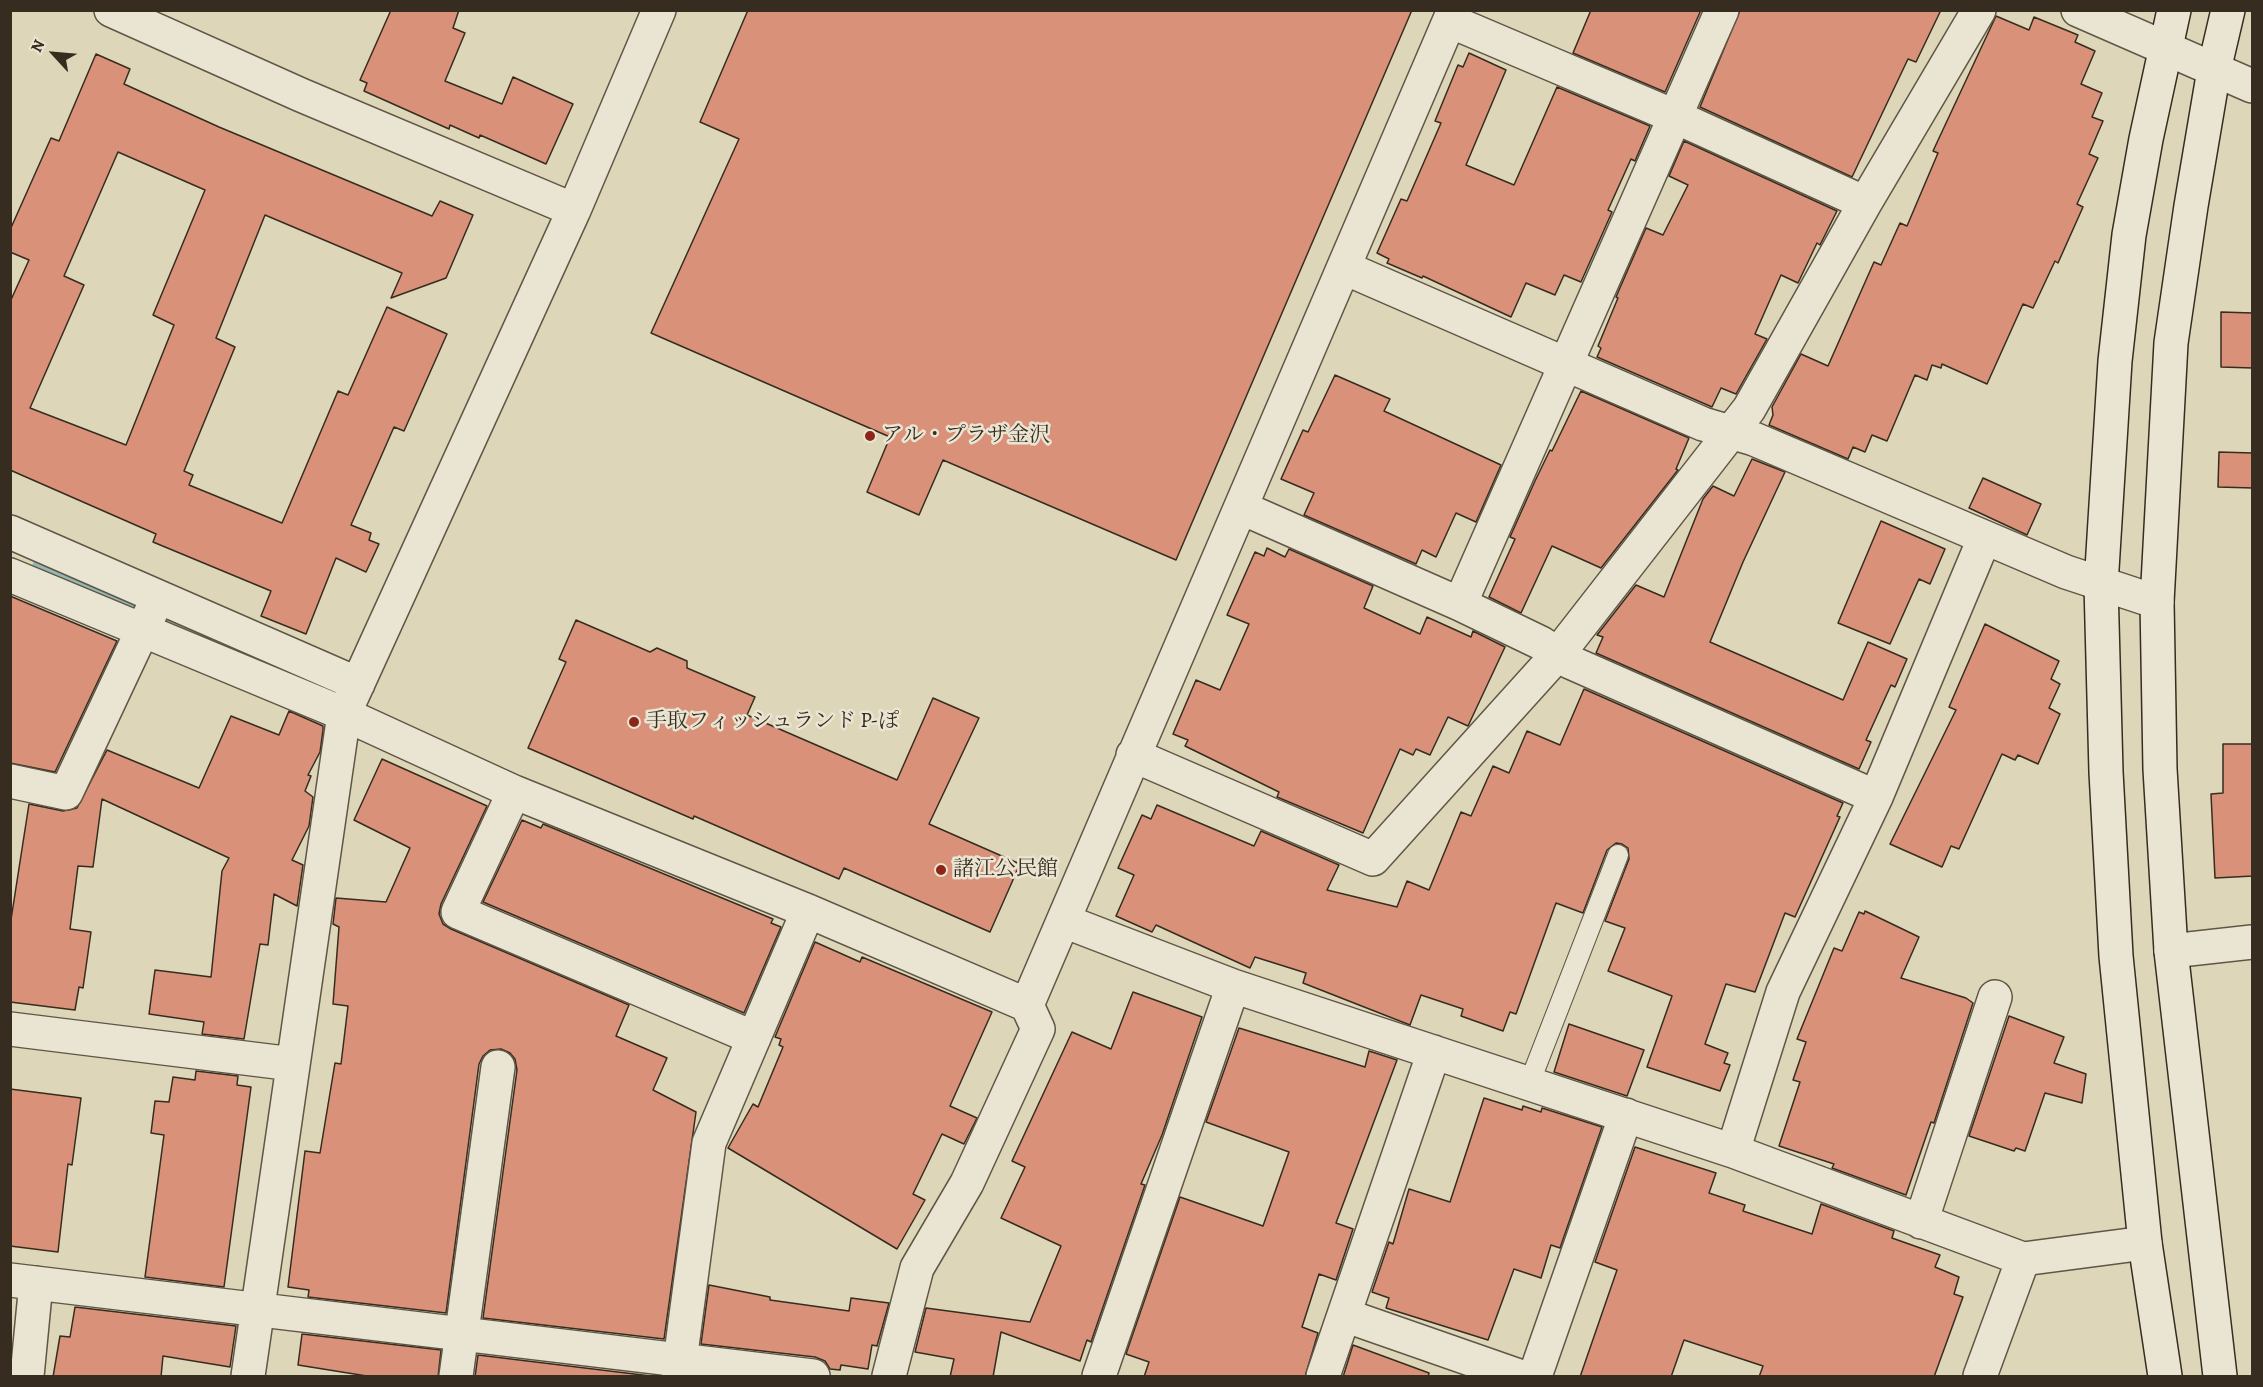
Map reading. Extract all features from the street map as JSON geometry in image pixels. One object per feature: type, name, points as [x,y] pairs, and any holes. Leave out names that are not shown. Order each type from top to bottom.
[{"type":"street","points":[[111,10],[301,95],[574,210]]},
{"type":"street","points":[[248,1377],[344,714],[574,210],[659,10]]},
{"type":"street","points":[[1461,604],[1722,10]]},
{"type":"street","points":[[1133,755],[1372,859],[1558,654],[1749,409],[1865,203],[1979,10]]},
{"type":"street","points":[[2078,10],[2253,86]]},
{"type":"street","points":[[2165,1377],[2145,1243],[2116,956],[2106,772],[2101,585],[2115,361],[2129,234],[2164,48],[2174,10]]},
{"type":"street","points":[[2220,1377],[2171,951],[2160,770],[2157,602],[2171,343],[2214,70],[2228,10]]},
{"type":"street","points":[[1027,1005],[1452,16],[1865,203]]},
{"type":"street","points":[[1345,268],[1703,424],[1754,439],[1984,539],[2101,585],[2157,602]]},
{"type":"street","points":[[1242,508],[1461,604],[1558,654],[1876,797]]},
{"type":"street","points":[[358,684],[22,538],[15,577],[344,714],[514,792],[808,911],[1027,1005],[1038,1029],[967,1183],[917,1268],[890,1377]]},
{"type":"street","points":[[1733,1151],[1783,992],[1876,797],[1984,539]]},
{"type":"street","points":[[10,781],[66,793],[158,597]]},
{"type":"street","points":[[514,792],[458,912],[754,1038]]},
{"type":"street","points":[[680,1368],[709,1143],[808,911]]},
{"type":"street","points":[[1064,921],[1233,986],[1733,1151],[2024,1260],[2145,1243]]},
{"type":"street","points":[[2171,951],[2253,942]]},
{"type":"street","points":[[1099,1377],[1233,986]]},
{"type":"street","points":[[1921,1222],[1995,997]]},
{"type":"street","points":[[10,1029],[293,1064]]},
{"type":"street","points":[[1323,1377],[1434,1052]]},
{"type":"street","points":[[456,1377],[498,1067]]},
{"type":"street","points":[[1535,1377],[1626,1115]]},
{"type":"street","points":[[1980,1377],[2024,1260]]},
{"type":"street","points":[[27,1377],[23,1281],[462,1334],[680,1368],[813,1377]]},
{"type":"street","points":[[1344,1315],[1519,1377]]},
{"type":"lane","points":[[1529,1084],[1618,855]]},
{"type":"building","points":[[391,10],[459,10],[453,28],[465,33],[445,81],[502,104],[513,77],[573,104],[546,164],[480,135],[479,138],[450,125],[449,129],[364,91],[367,83],[360,80]]},
{"type":"building","name":"アル・プラザ金沢","points":[[748,10],[1412,10],[1176,560],[943,460],[919,515],[867,492],[890,437],[651,333],[739,139],[700,122]]},
{"type":"building","points":[[1591,10],[1701,10],[1665,92],[1573,53]]},
{"type":"building","points":[[1740,10],[1941,10],[1916,62],[1908,59],[1852,177],[1700,107]]},
{"type":"building","points":[[1996,16],[2029,30],[2034,17],[2078,35],[2075,42],[2095,51],[2081,84],[2102,93],[2092,117],[2103,121],[2089,154],[2098,158],[2077,204],[2083,207],[2058,263],[2055,261],[2033,308],[2023,304],[1987,384],[1942,364],[1941,368],[1932,365],[1927,380],[1915,375],[1887,441],[1872,435],[1865,452],[1853,447],[1848,459],[1769,425],[1773,415],[1772,407],[1801,354],[1828,366],[1874,262],[1881,265],[1900,223],[1907,226],[1938,153],[1933,151]]},
{"type":"building","points":[[1469,53],[1506,70],[1466,165],[1514,185],[1557,87],[1650,126],[1635,161],[1631,159],[1608,210],[1612,212],[1581,282],[1564,275],[1555,295],[1526,283],[1511,317],[1423,276],[1422,278],[1387,263],[1389,259],[1377,253],[1401,199],[1407,201],[1441,123],[1435,121],[1458,65],[1463,67]]},
{"type":"building","points":[[96,54],[130,69],[124,84],[219,127],[432,216],[440,201],[473,215],[446,278],[391,298],[402,273],[265,215],[216,338],[235,347],[184,471],[193,475],[189,485],[282,523],[338,391],[348,395],[387,307],[447,334],[404,431],[394,427],[351,525],[371,533],[369,540],[379,544],[366,572],[336,558],[306,634],[261,616],[271,591],[153,542],[156,534],[10,470],[10,302],[29,260],[10,252],[10,230],[51,138],[59,141]],"holes":[[[118,152],[205,190],[153,315],[174,325],[126,445],[30,408],[84,285],[64,276]]]},
{"type":"building","points":[[1684,141],[1837,211],[1820,245],[1817,243],[1798,283],[1781,275],[1755,334],[1767,339],[1736,394],[1721,388],[1712,407],[1597,357],[1601,348],[1598,346],[1618,298],[1616,297],[1646,228],[1663,235],[1688,185],[1669,176]]},
{"type":"building","points":[[2221,312],[2253,313],[2253,368],[2221,367]]},
{"type":"building","points":[[1335,375],[1390,399],[1384,411],[1501,465],[1476,522],[1456,513],[1436,557],[1422,550],[1416,564],[1304,515],[1314,493],[1281,479],[1303,430],[1308,432]]},
{"type":"building","points":[[1581,391],[1689,438],[1676,469],[1678,470],[1601,568],[1552,546],[1521,613],[1489,597],[1515,539],[1510,537],[1535,481]]},
{"type":"building","points":[[2219,452],[2253,453],[2253,488],[2218,487]]},
{"type":"building","points":[[1752,459],[1785,472],[1743,562],[1710,642],[1843,700],[1868,642],[1907,659],[1895,687],[1891,685],[1866,740],[1871,742],[1859,769],[1596,653],[1603,637],[1597,635],[1636,585],[1664,597],[1703,499],[1713,486],[1734,496]]},
{"type":"building","points":[[1983,478],[2041,504],[2027,535],[1969,508]]},
{"type":"building","points":[[1881,521],[1945,549],[1930,584],[1919,579],[1890,644],[1838,623]]},
{"type":"building","points":[[1267,548],[1285,557],[1289,549],[1373,586],[1364,608],[1420,634],[1427,617],[1471,637],[1473,631],[1505,647],[1468,726],[1448,717],[1430,755],[1416,749],[1413,755],[1400,749],[1363,833],[1277,797],[1279,792],[1185,746],[1188,740],[1173,734],[1196,680],[1220,690],[1249,624],[1227,615],[1255,552],[1264,556]]},
{"type":"building","points":[[10,596],[117,641],[55,772],[10,763]]},
{"type":"building","points":[[576,620],[650,652],[657,648],[687,661],[687,668],[755,697],[747,715],[897,780],[933,698],[979,718],[929,824],[1020,864],[990,932],[844,868],[839,879],[528,748],[566,662],[559,659]]},
{"type":"building","points":[[1985,624],[2059,661],[2051,679],[2060,684],[2049,708],[2060,714],[2038,764],[2018,755],[2015,760],[2002,754],[1959,849],[1951,846],[1942,867],[1890,844],[1956,710],[1949,707]]},
{"type":"building","points":[[1584,689],[1843,803],[1837,816],[1840,817],[1795,917],[1785,913],[1755,992],[1726,984],[1705,1044],[1728,1053],[1724,1063],[1730,1065],[1720,1091],[1647,1067],[1672,996],[1608,971],[1625,928],[1605,921],[1629,859],[1628,848],[1622,844],[1616,843],[1607,850],[1583,913],[1556,903],[1516,1014],[1510,1012],[1503,1031],[1461,1016],[1463,1009],[1421,995],[1410,1025],[1303,983],[1306,973],[1255,957],[1250,968],[1156,925],[1152,932],[1116,916],[1134,875],[1118,868],[1142,815],[1151,819],[1157,805],[1254,846],[1261,831],[1339,865],[1327,890],[1397,907],[1407,881],[1429,890],[1461,812],[1471,816],[1493,766],[1509,773],[1527,731],[1560,745]]},
{"type":"building","points":[[289,711],[323,726],[320,752],[308,775],[311,776],[305,791],[313,797],[309,826],[292,860],[303,865],[297,906],[274,894],[268,945],[260,944],[244,1039],[202,1034],[204,1022],[149,1014],[155,970],[211,977],[222,871],[229,858],[102,799],[93,867],[78,866],[70,929],[91,932],[83,988],[79,987],[75,1010],[10,1002],[10,926],[29,804],[63,811],[77,808],[107,750],[199,788],[231,716],[279,735]]},
{"type":"building","points":[[2223,744],[2253,744],[2253,876],[2215,878],[2211,794],[2223,793]]},
{"type":"building","points":[[382,759],[487,806],[441,904],[439,914],[443,924],[629,1005],[616,1036],[667,1058],[653,1090],[696,1112],[664,1339],[483,1318],[517,1070],[515,1059],[510,1053],[501,1049],[490,1050],[479,1064],[446,1313],[308,1297],[309,1290],[288,1287],[305,1151],[320,1153],[335,1063],[341,1064],[348,1006],[333,1004],[339,927],[333,924],[336,898],[386,902],[410,848],[354,820]]},
{"type":"building","points":[[522,820],[541,828],[543,824],[773,919],[771,923],[781,927],[744,1013],[483,902]]},
{"type":"building","points":[[1865,911],[1919,937],[1901,978],[1966,998],[1973,1003],[1934,1123],[1931,1122],[1906,1195],[1832,1168],[1834,1164],[1779,1146],[1800,1082],[1793,1080],[1806,1042],[1797,1039],[1834,948],[1842,951],[1859,912],[1864,914]]},
{"type":"building","points":[[815,942],[860,962],[862,957],[992,1012],[950,1106],[977,1118],[964,1144],[942,1134],[913,1194],[925,1200],[897,1249],[728,1148],[753,1104],[758,1107],[783,1047],[779,1045],[781,1039],[775,1037]]},
{"type":"building","points":[[1133,992],[1202,1017],[1162,1135],[1141,1184],[1145,1185],[1091,1342],[1087,1340],[1080,1361],[1001,1332],[993,1377],[950,1377],[954,1359],[915,1352],[926,1308],[1030,1322],[1061,1246],[1001,1218],[1025,1167],[1012,1161],[1072,1032],[1111,1049]]},
{"type":"building","points":[[2009,1016],[2064,1037],[2054,1063],[2086,1074],[2082,1103],[2045,1093],[2025,1151],[2016,1148],[2014,1151],[1969,1136]]},
{"type":"building","points":[[1569,1024],[1644,1050],[1627,1096],[1554,1072]]},
{"type":"building","points":[[1239,1028],[1365,1067],[1369,1051],[1397,1060],[1336,1223],[1353,1229],[1336,1280],[1319,1274],[1302,1327],[1318,1333],[1305,1377],[1144,1377],[1149,1362],[1126,1354],[1180,1197],[1263,1226],[1289,1152],[1206,1122]]},
{"type":"building","points":[[196,1071],[238,1076],[237,1085],[251,1087],[224,1287],[145,1277],[164,1135],[151,1133],[155,1101],[169,1102],[173,1077],[195,1080]]},
{"type":"building","points":[[10,1089],[81,1098],[72,1165],[68,1164],[58,1252],[10,1246]]},
{"type":"building","points":[[1484,1098],[1522,1110],[1523,1106],[1541,1112],[1542,1108],[1602,1127],[1560,1248],[1551,1245],[1541,1278],[1514,1269],[1488,1340],[1386,1308],[1389,1298],[1372,1292],[1389,1242],[1393,1244],[1409,1189],[1450,1202]]},
{"type":"building","points":[[1635,1147],[1716,1173],[1709,1193],[1745,1205],[1743,1211],[1812,1234],[1821,1204],[1894,1231],[1892,1238],[1940,1255],[1935,1267],[1959,1277],[1954,1294],[1963,1297],[1934,1377],[1759,1377],[1763,1366],[1684,1340],[1671,1377],[1580,1377],[1617,1270],[1595,1262]]},
{"type":"building","points":[[709,1285],[770,1297],[770,1300],[849,1311],[851,1298],[889,1303],[877,1346],[872,1345],[868,1369],[841,1365],[840,1370],[830,1369],[825,1361],[815,1357],[701,1344]]},
{"type":"building","points":[[75,1307],[236,1326],[230,1367],[163,1356],[161,1377],[53,1377],[60,1336],[70,1337]]},
{"type":"building","points":[[302,1334],[441,1350],[438,1377],[373,1377],[298,1365]]},
{"type":"building","points":[[1353,1345],[1429,1373],[1428,1377],[1343,1377]]},
{"type":"building","points":[[478,1355],[659,1377],[475,1377]]},
{"type":"waterway","points":[[50,573],[130,607]]},
{"type":"waterway","points":[[182,628],[293,675]]},
{"type":"place","name":"アル・プラザ金沢","points":[[870,436]]},
{"type":"place","name":"手取フィッシュランド P-ぽ","points":[[634,722]]},
{"type":"place","name":"諸江公民館","points":[[941,870]]}]
